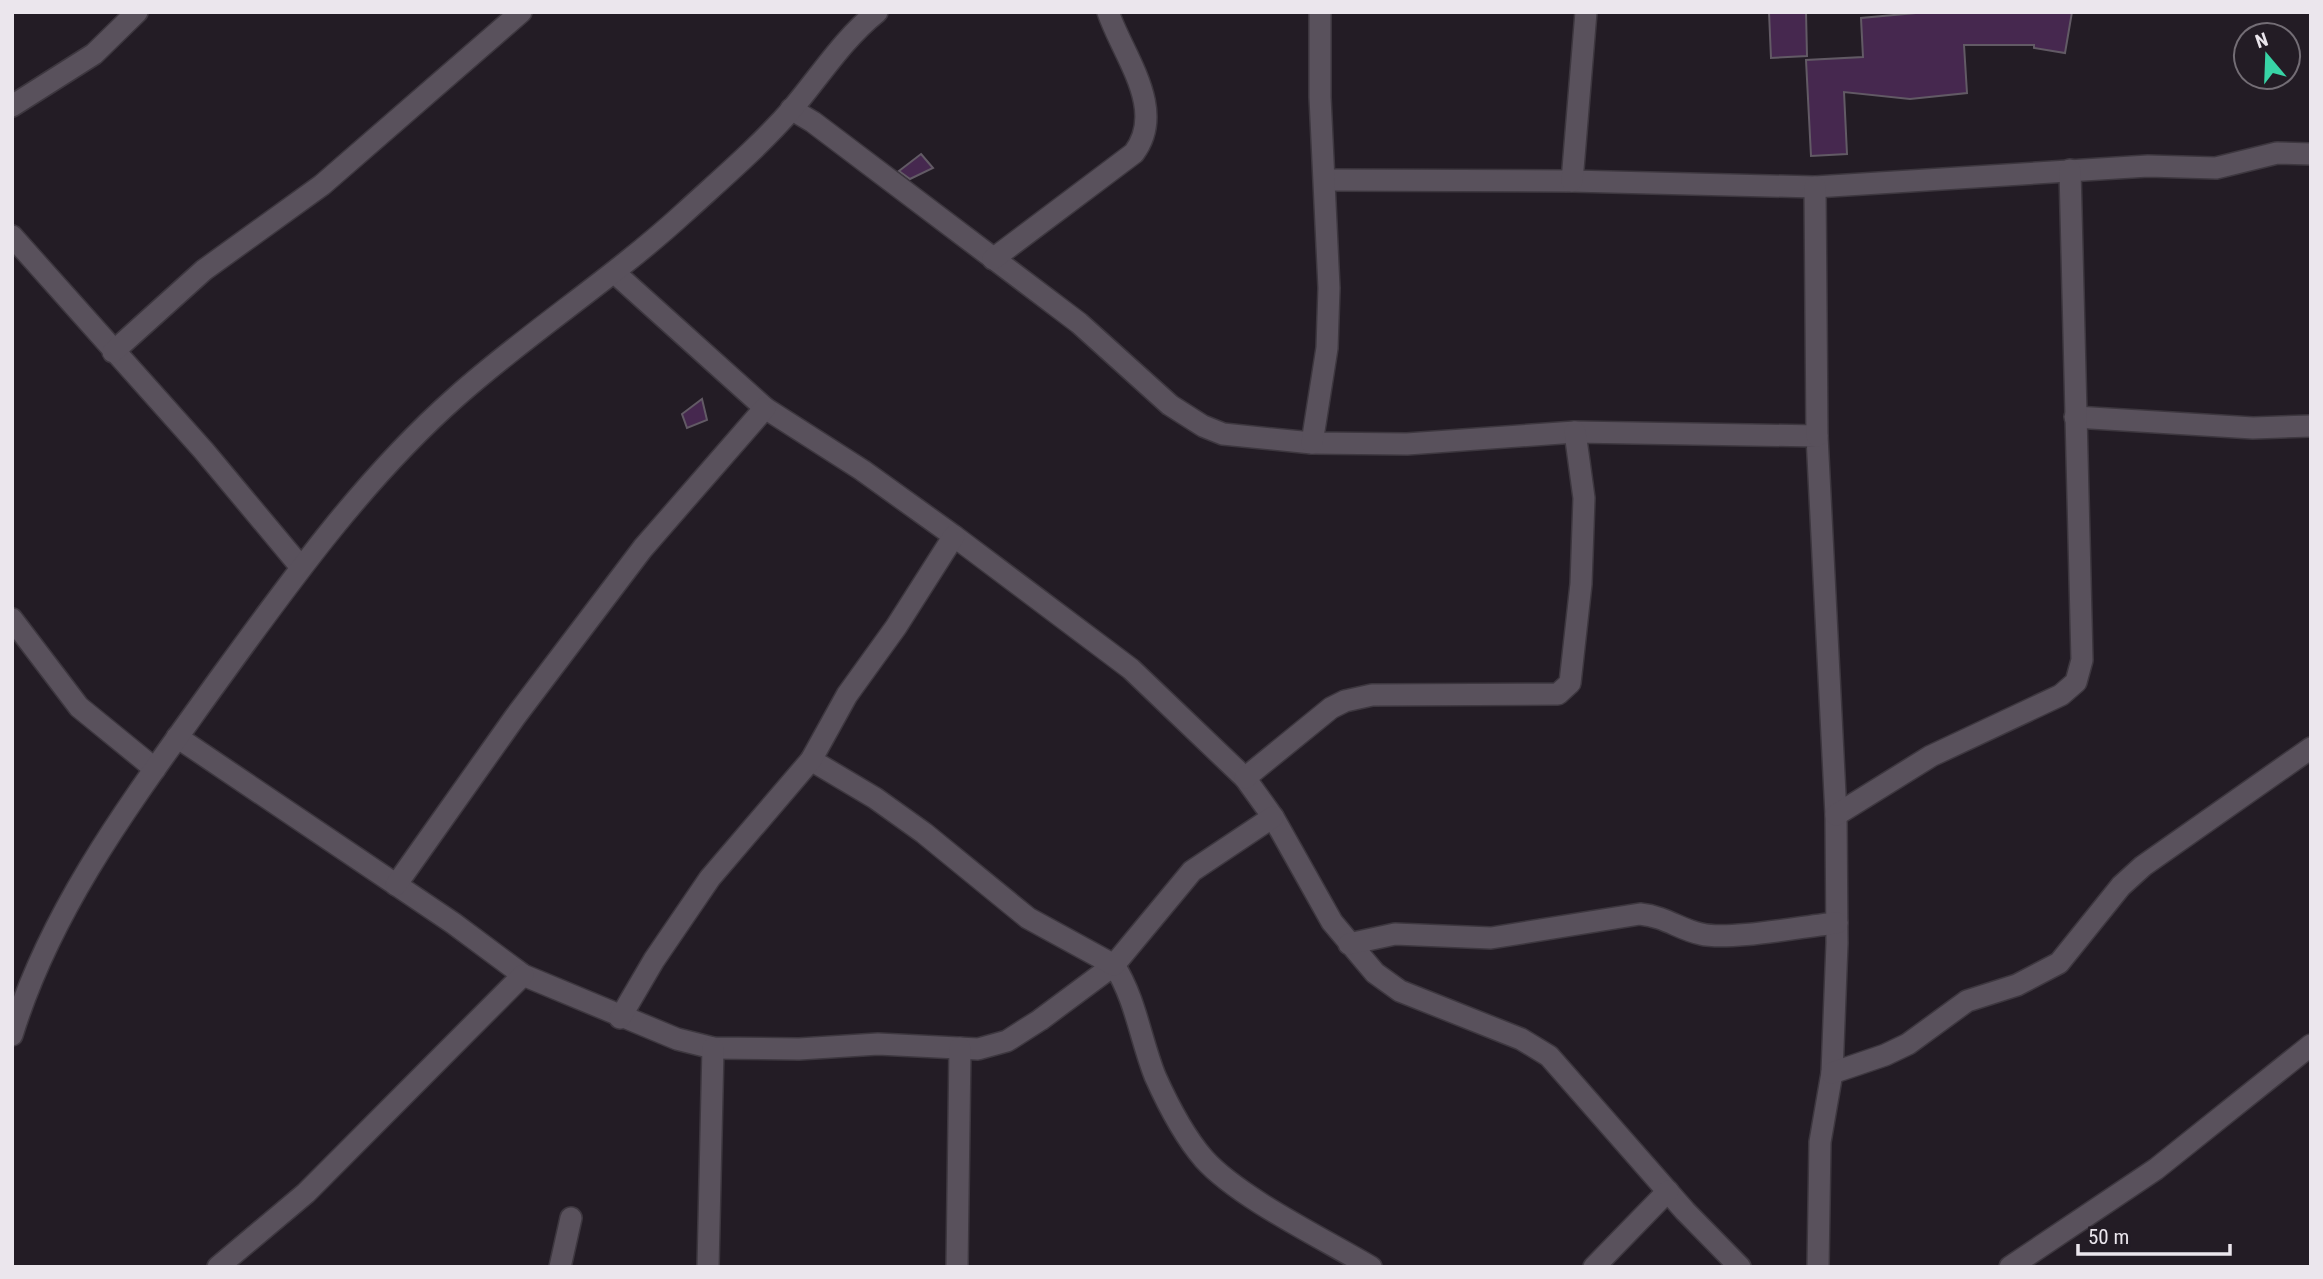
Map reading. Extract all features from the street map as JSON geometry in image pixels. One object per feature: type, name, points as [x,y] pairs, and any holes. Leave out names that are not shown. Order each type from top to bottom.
[{"type":"street","points":[[12,106],[94,54],[137,12]]},
{"type":"street","points":[[113,352],[204,270],[322,185],[521,12]]},
{"type":"street","points":[[12,1035],[47,945],[91,861],[300,566],[397,457],[456,398],[615,273],[684,213],[791,109],[862,24],[877,12]]},
{"type":"street","points":[[993,259],[1134,153],[1142,143],[1147,110],[1108,12]]},
{"type":"street","points":[[1312,443],[1327,348],[1320,12]]},
{"type":"street","points":[[1572,181],[1586,12]]},
{"type":"street","points":[[791,109],[813,122],[1079,323],[1170,405],[1203,426],[1237,436],[1312,443],[1407,444],[1576,432],[1817,436]]},
{"type":"street","points":[[1325,180],[1572,181],[1815,187],[2148,166],[2200,170],[2277,153],[2311,154]]},
{"type":"street","points":[[1836,815],[1931,756],[2061,695],[2076,682],[2082,660],[2070,170]]},
{"type":"street","points":[[1815,187],[1817,436],[1836,815],[1837,923],[1832,1073],[1820,1142],[1818,1267]]},
{"type":"street","points":[[12,236],[204,451],[300,566]]},
{"type":"street","points":[[615,273],[765,408],[862,470],[1131,670],[1245,778],[1273,817],[1316,898],[1349,944],[1375,973],[1400,990],[1521,1039],[1549,1056],[1668,1191],[1740,1267]]},
{"type":"street","points":[[396,885],[515,717],[643,548],[765,408]]},
{"type":"street","points":[[2075,416],[2253,428],[2311,426]]},
{"type":"street","points":[[1245,778],[1317,719],[1345,701],[1372,695],[1558,694],[1566,689],[1570,683],[1581,584],[1584,498],[1576,432]]},
{"type":"street","points":[[620,1018],[654,960],[710,877],[811,760],[847,695],[954,536]]},
{"type":"street","points":[[12,619],[79,707],[155,769]]},
{"type":"street","points":[[177,737],[481,942],[523,975],[677,1040],[713,1048],[799,1049],[878,1044],[978,1049],[1007,1041],[1114,965],[1192,871],[1273,817]]},
{"type":"street","points":[[1832,1073],[1908,1044],[1967,1001],[2017,985],[2059,963],[2121,886],[2143,866],[2311,748]]},
{"type":"street","points":[[811,760],[875,798],[924,833],[1028,918],[1114,965],[1132,998],[1155,1074],[1177,1121],[1205,1160],[1226,1180],[1371,1267]]},
{"type":"street","points":[[1349,944],[1395,934],[1491,937],[1640,914],[1663,917],[1687,929],[1716,936],[1837,923]]},
{"type":"street","points":[[218,1267],[306,1193],[523,975]]},
{"type":"street","points":[[2010,1267],[2156,1169],[2311,1045]]},
{"type":"street","points":[[708,1267],[713,1048]]},
{"type":"street","points":[[957,1267],[960,1048]]},
{"type":"street","points":[[1594,1267],[1668,1191]]},
{"type":"street","points":[[560,1267],[571,1218]]},
{"type":"building","points":[[1769,12],[1806,12],[1807,56],[1771,58]]},
{"type":"building","points":[[1927,12],[2072,12],[2065,53],[2034,48],[2034,45],[1964,45],[1967,93],[1910,99],[1844,92],[1847,154],[1811,156],[1806,60],[1863,57],[1861,18]]},
{"type":"building","points":[[921,154],[933,168],[910,179],[899,171]]},
{"type":"building","points":[[702,399],[707,420],[687,428],[682,414]]}]
